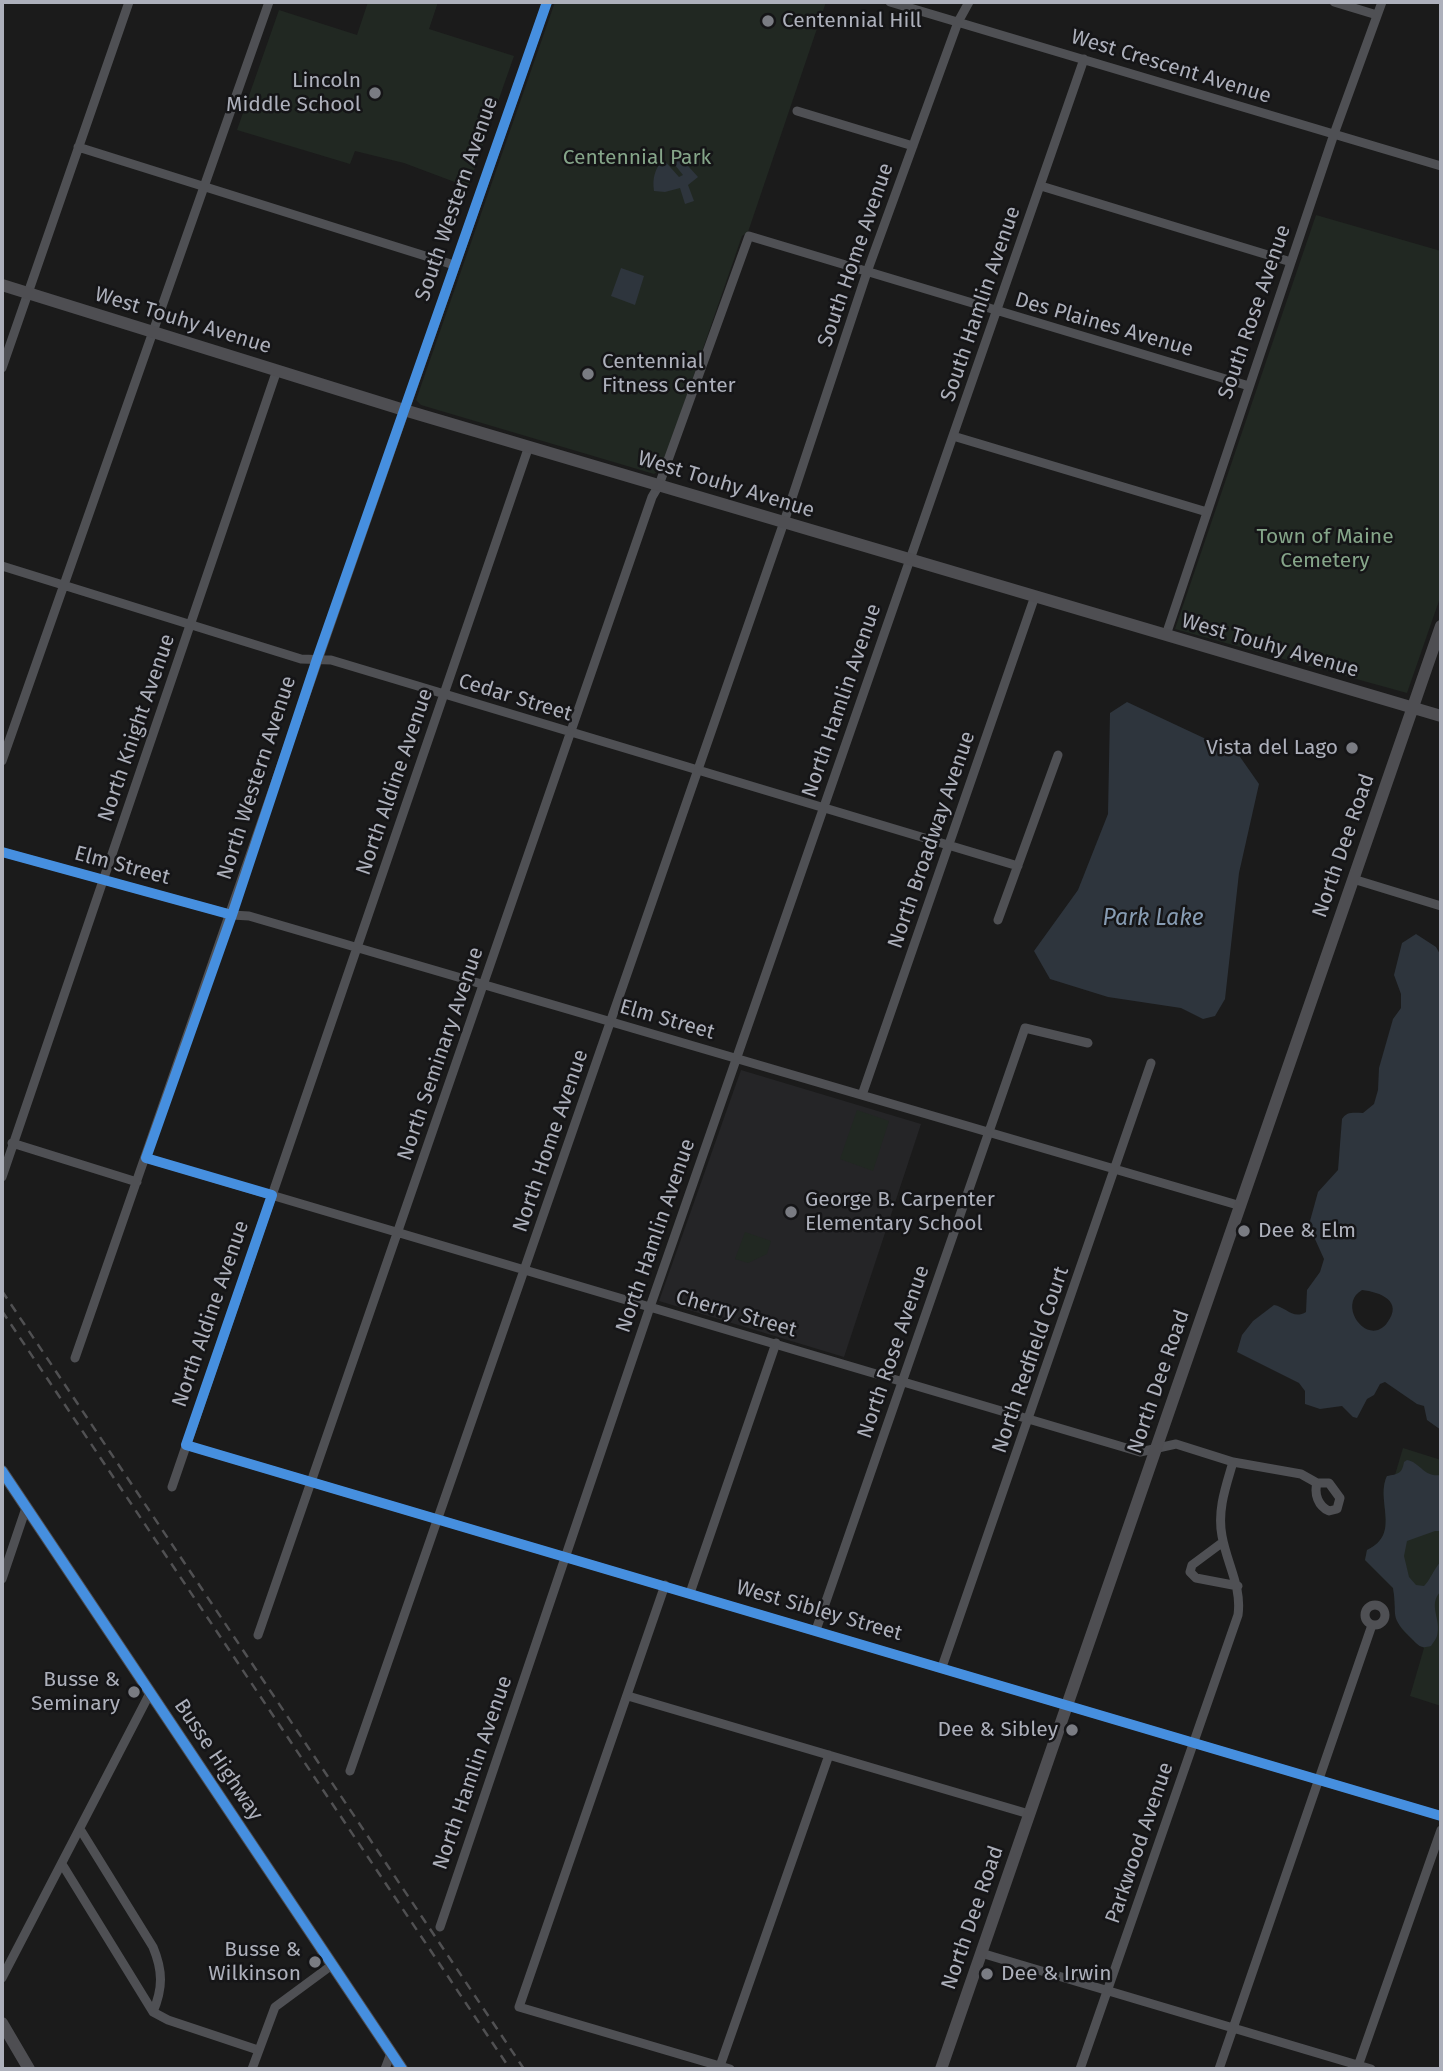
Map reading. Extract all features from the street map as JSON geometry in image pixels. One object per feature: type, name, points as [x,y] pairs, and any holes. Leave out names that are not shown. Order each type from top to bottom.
[{"type":"main road","name":"West Touhy Avenue","points":[[2,285],[404,410],[1441,716]]},
{"type":"main road","name":"North Dee Road","points":[[941,2069],[1441,626]]},
{"type":"main road","name":"Busse Highway","points":[[2,1471],[402,2069]]},
{"type":"main road","points":[[4,2027],[30,2069]]},
{"type":"street","points":[[2,368],[129,2]]},
{"type":"street","points":[[2,761],[269,2]]},
{"type":"street","name":"South Western Avenue","points":[[404,410],[547,2]]},
{"type":"street","name":"West Crescent Avenue","points":[[890,2],[1441,166]]},
{"type":"street","name":"South Home Avenue","points":[[784,522],[867,272],[958,22],[969,2]]},
{"type":"street","points":[[1334,2],[1377,15]]},
{"type":"street","name":"South Rose Avenue","points":[[1166,635],[1334,134],[1382,2]]},
{"type":"street","name":"South Hamlin Avenue","points":[[909,559],[1084,59]]},
{"type":"street","points":[[797,111],[913,146]]},
{"type":"street","points":[[78,147],[454,265]]},
{"type":"street","points":[[1041,186],[1291,262]]},
{"type":"street","name":"Des Plaines Avenue","points":[[749,236],[1249,386]]},
{"type":"street","name":"North Seminary Avenue","points":[[258,1635],[652,497],[659,485],[749,236]]},
{"type":"street","name":"North Knight Avenue","points":[[2,1177],[277,370]]},
{"type":"street","name":"North Western Avenue","points":[[75,1358],[232,915],[404,410]]},
{"type":"street","points":[[953,436],[1207,512]]},
{"type":"street","name":"North Aldine Avenue","points":[[172,1487],[529,446]]},
{"type":"street","name":"North Home Avenue","points":[[351,1771],[784,522]]},
{"type":"street","name":"North Hamlin Avenue","points":[[440,1927],[564,1556],[909,559]]},
{"type":"street","name":"Cedar Street","points":[[2,566],[301,659],[331,660],[1017,866]]},
{"type":"street","name":"North Broadway Avenue","points":[[862,1096],[1035,596]]},
{"type":"street","points":[[998,920],[1058,755]]},
{"type":"street","name":"Elm Street","points":[[2,852],[232,915],[250,916],[1241,1206]]},
{"type":"street","points":[[1353,879],[1441,906]]},
{"type":"street","name":"North Rose Avenue","points":[[816,1630],[1025,1028],[1088,1043]]},
{"type":"street","name":"North Redfield Court","points":[[942,1667],[1151,1063]]},
{"type":"street","points":[[12,1143],[138,1182]]},
{"type":"street","name":"Cherry Street","points":[[146,1158],[1140,1452],[1176,1444],[1233,1462],[1301,1474],[1317,1483]]},
{"type":"street","points":[[690,1593],[776,1343]]},
{"type":"street","name":"West Sibley Street","points":[[186,1445],[1441,1816]]},
{"type":"street","name":"Parkwood Avenue","points":[[1080,2069],[1238,1615],[1238,1586],[1223,1542],[1221,1514],[1233,1462]]},
{"type":"street","points":[[2,1579],[26,1508]]},
{"type":"street","points":[[1223,1542],[1192,1565],[1190,1572],[1195,1577],[1238,1586]]},
{"type":"street","points":[[665,1586],[519,2007],[725,2068],[828,1755]]},
{"type":"street","points":[[1219,2069],[1372,1625]]},
{"type":"street","points":[[2,1978],[150,1693]]},
{"type":"street","points":[[628,1696],[1029,1814]]},
{"type":"street","points":[[80,1829],[159,1961],[162,1980],[153,2012]]},
{"type":"street","points":[[1358,2067],[1441,1830]]},
{"type":"street","points":[[62,1864],[153,2012],[168,2020],[258,2050]]},
{"type":"street","points":[[982,1953],[1371,2069]]},
{"type":"street","points":[[252,2069],[275,2007],[332,1965]]},
{"type":"street","points":[[2,2044],[4,2027]]},
{"type":"street","points":[[385,2069],[391,2053]]},
{"type":"shaded area","name":"George B. Carpenter Elementary School","points":[[741,1070],[921,1124],[844,1357],[659,1301]]},
{"type":"green space","name":"Lincoln Middle School","points":[[368,2],[438,2],[429,29],[514,56],[468,187],[404,163],[355,151],[350,164],[237,130],[279,10],[357,35]]},
{"type":"green space","name":"Centennial Park","points":[[555,2],[826,2],[748,232],[742,236],[661,470],[654,474],[421,405],[416,400]]},
{"type":"green space","name":"Town of Maine Cemetery","points":[[1316,215],[1441,251],[1441,595],[1407,693],[1175,629]]},
{"type":"green space","points":[[857,1110],[889,1121],[873,1171],[840,1159]]},
{"type":"green space","points":[[745,1232],[771,1241],[767,1254],[748,1263],[735,1259]]},
{"type":"green space","points":[[1403,1448],[1441,1460],[1441,1706],[1410,1696],[1424,1648],[1400,1626],[1393,1588],[1365,1560],[1367,1550],[1383,1535],[1386,1526],[1384,1486],[1387,1476],[1395,1475]]},
{"type":"water","points":[[679,156],[698,177],[688,185],[694,201],[685,204],[680,188],[665,192],[654,191],[655,174],[663,159],[679,177],[683,175],[671,160]]},
{"type":"water","points":[[621,268],[644,276],[635,305],[611,296]]},
{"type":"water","name":"Park Lake","points":[[1127,702],[1238,754],[1259,784],[1239,873],[1225,999],[1215,1016],[1203,1019],[1181,1008],[1108,997],[1050,979],[1034,951],[1078,890],[1108,814],[1110,713]]},
{"type":"water","points":[[1416,934],[1436,947],[1441,956],[1441,1430],[1427,1420],[1424,1406],[1385,1382],[1367,1399],[1357,1418],[1342,1406],[1320,1409],[1305,1404],[1305,1391],[1299,1383],[1237,1352],[1242,1335],[1253,1321],[1274,1305],[1297,1315],[1306,1312],[1307,1290],[1320,1272],[1324,1259],[1310,1228],[1310,1221],[1318,1192],[1338,1170],[1342,1119],[1348,1114],[1363,1113],[1374,1104],[1379,1068],[1393,1019],[1401,1008],[1401,994],[1394,975],[1402,943]],"holes":[[[1362,1290],[1388,1299],[1393,1309],[1387,1323],[1379,1329],[1364,1328],[1353,1314],[1355,1297]]]},
{"type":"water","points":[[1407,1460],[1430,1474],[1441,1475],[1441,1531],[1407,1541],[1404,1556],[1409,1577],[1416,1585],[1424,1586],[1441,1561],[1441,1591],[1435,1602],[1437,1636],[1431,1646],[1425,1647],[1420,1646],[1400,1625],[1395,1616],[1393,1588],[1365,1560],[1367,1550],[1377,1543],[1386,1526],[1384,1486],[1387,1476],[1399,1473]]},
{"type":"railway","points":[[2,1291],[524,2069]]},
{"type":"railway","points":[[2,1311],[510,2069]]},
{"type":"cycle path","points":[[547,2],[146,1158],[272,1195],[186,1445],[1441,1816]]},
{"type":"cycle path","points":[[2,852],[232,915]]},
{"type":"cycle path","points":[[2,1471],[402,2069]]},
{"type":"place","name":"Centennial Hill","points":[[768,21]]},
{"type":"place","name":"Lincoln Middle School","points":[[375,93]]},
{"type":"place","name":"Centennial Fitness Center","points":[[588,374]]},
{"type":"place","name":"Vista del Lago","points":[[1352,748]]},
{"type":"place","name":"George B. Carpenter Elementary School","points":[[791,1212]]},
{"type":"place","name":"Dee & Elm","points":[[1244,1231]]},
{"type":"place","name":"Busse & Seminary","points":[[134,1692]]},
{"type":"place","name":"Dee & Sibley","points":[[1072,1730]]},
{"type":"place","name":"Busse & Wilkinson","points":[[315,1962]]},
{"type":"place","name":"Dee & Irwin","points":[[987,1974]]}]
